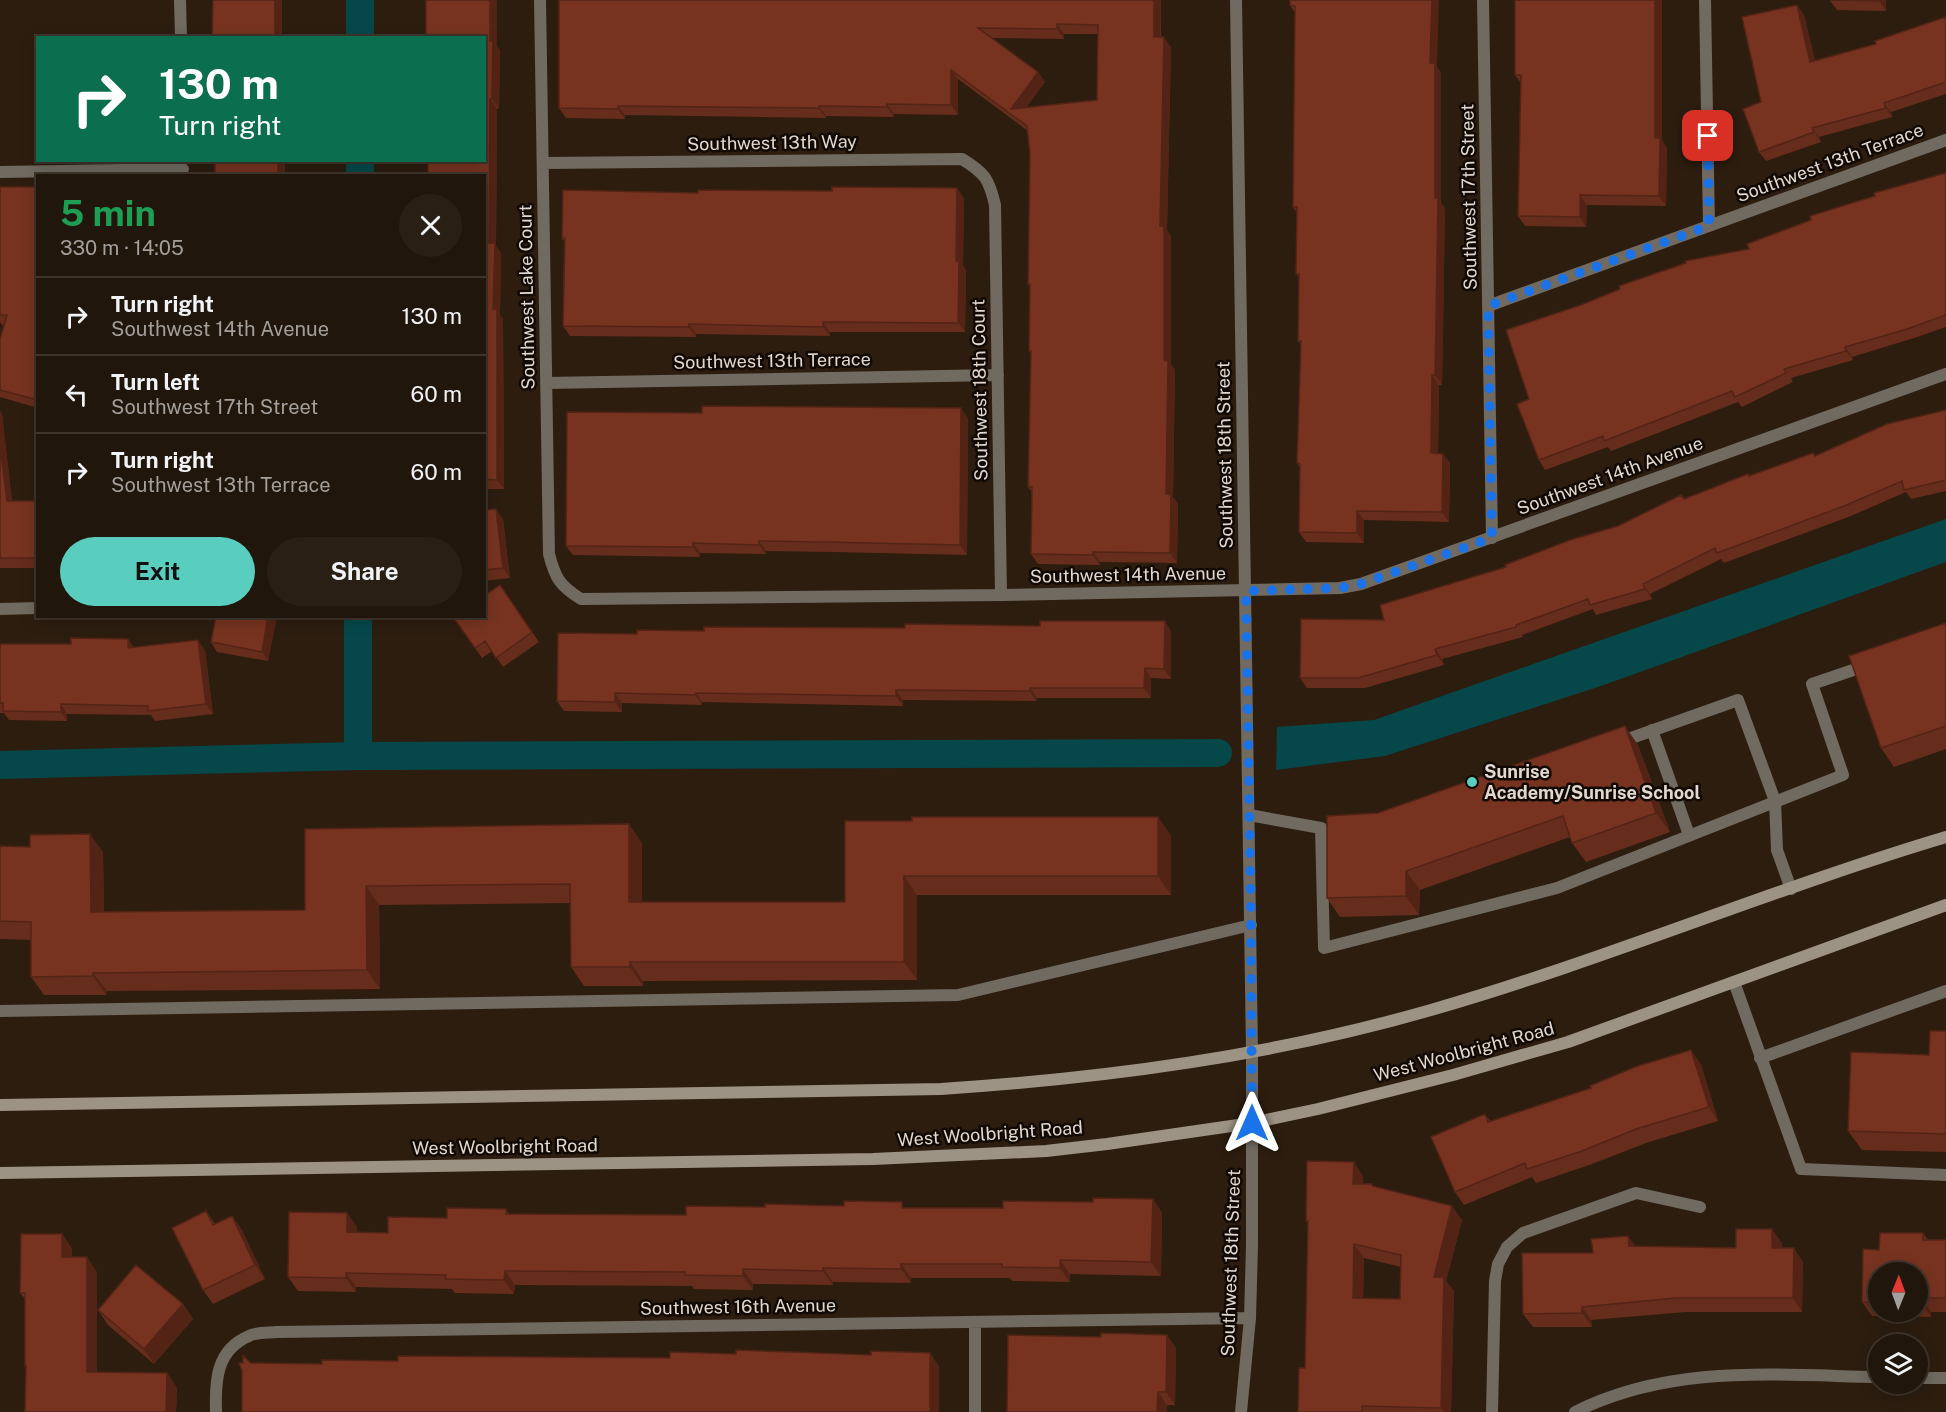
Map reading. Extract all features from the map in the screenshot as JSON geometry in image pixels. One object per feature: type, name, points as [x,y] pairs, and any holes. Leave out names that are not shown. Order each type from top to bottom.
[{"type":"main road","points":[[0,1105],[942,1089],[1178,1065],[1315,1039],[1432,1010],[1632,946],[1946,837]]},
{"type":"main road","name":"West Woolbright Road","points":[[0,1173],[873,1159],[1046,1151],[1107,1144],[1252,1123],[1391,1091],[1526,1054],[1578,1038],[1946,905]]},
{"type":"street","points":[[180,0],[181,36]]},
{"type":"street","name":"Southwest Lake Court","points":[[540,0],[549,554],[553,573],[565,589]]},
{"type":"street","name":"Southwest 18th Street","points":[[1236,0],[1252,1052],[1250,1318],[1241,1412]]},
{"type":"street","name":"Southwest 17th Street","points":[[1483,0],[1492,538]]},
{"type":"street","points":[[1705,0],[1709,226]]},
{"type":"street","name":"Southwest 13th Terrace","points":[[1488,306],[1946,140]]},
{"type":"street","name":"Southwest 13th Way","points":[[543,163],[963,159],[980,170],[991,186]]},
{"type":"street","points":[[0,172],[183,168]]},
{"type":"street","name":"Southwest 18th Court","points":[[991,186],[995,205],[1001,595]]},
{"type":"street","name":"Southwest 14th Avenue","points":[[565,589],[581,599],[1001,595],[1340,588],[1361,584],[1492,538],[1946,374]]},
{"type":"street","name":"Southwest 13th Terrace","points":[[546,383],[998,375]]},
{"type":"street","points":[[0,609],[36,608]]},
{"type":"street","points":[[1249,815],[1326,828],[1324,948],[1557,888],[1843,775],[1812,684],[1879,661]]},
{"type":"street","points":[[1607,746],[1738,700],[1775,801],[1778,850],[1791,889]]},
{"type":"street","points":[[1652,730],[1689,835]]},
{"type":"street","points":[[0,1011],[958,995],[1251,925]]},
{"type":"street","points":[[1734,982],[1801,1169],[1946,1175]]},
{"type":"street","points":[[1760,1058],[1946,991]]},
{"type":"street","points":[[1492,1412],[1495,1281],[1498,1264],[1507,1247],[1522,1233],[1636,1193],[1700,1207]]},
{"type":"street","name":"Southwest 16th Avenue","points":[[216,1412],[215,1384],[219,1364],[231,1347],[250,1335],[277,1332],[1250,1318]]},
{"type":"street","points":[[975,1322],[975,1412]]},
{"type":"street","points":[[1575,1412],[1638,1387],[1685,1378],[1732,1374],[1868,1377]]},
{"type":"street","points":[[1928,1378],[1946,1378]]},
{"type":"water","points":[[1946,519],[1946,562],[1598,687],[1385,756],[1276,770],[1277,727],[1374,720]]},
{"type":"building","points":[[213,0],[275,0],[275,36],[212,36]]},
{"type":"building","points":[[426,0],[490,0],[490,41],[493,41],[492,99],[490,99],[489,243],[495,243],[493,309],[497,309],[497,480],[486,479],[486,174],[428,174],[428,162],[486,162],[486,36],[426,36]]},
{"type":"building","points":[[559,0],[1154,0],[1154,37],[1164,37],[1160,226],[1164,226],[1164,360],[1168,361],[1166,494],[1171,495],[1170,553],[1031,554],[1032,487],[1028,487],[1031,351],[1029,351],[1030,284],[1028,284],[1030,155],[1027,126],[951,70],[951,105],[887,104],[887,107],[819,106],[819,108],[618,106],[618,109],[559,108]],"holes":[[[1057,24],[1098,25],[1097,100],[1011,109],[1038,72],[978,28],[1057,29]]]},
{"type":"building","points":[[1290,0],[1432,0],[1430,63],[1435,63],[1435,198],[1438,198],[1435,375],[1432,375],[1431,453],[1443,454],[1442,512],[1357,511],[1357,533],[1299,532],[1300,464],[1297,463],[1301,341],[1298,341],[1299,274],[1296,274],[1297,207],[1293,207],[1295,6],[1290,5]]},
{"type":"building","points":[[1515,0],[1655,0],[1655,138],[1660,138],[1659,196],[1580,195],[1580,217],[1518,216],[1521,75],[1515,75]]},
{"type":"building","points":[[1830,0],[1879,0],[1879,1]]},
{"type":"building","points":[[1797,5],[1810,62],[1876,44],[1875,41],[1946,17],[1946,82],[1884,103],[1886,108],[1812,128],[1814,132],[1759,152],[1743,109],[1761,102],[1742,17]]},
{"type":"building","points":[[215,162],[278,162],[278,174],[215,174]]},
{"type":"building","points":[[1946,173],[1946,315],[1845,347],[1846,351],[1784,369],[1786,373],[1735,397],[1732,391],[1604,441],[1603,436],[1539,460],[1517,404],[1529,399],[1506,330],[1581,305],[1620,289],[1619,286],[1686,263],[1685,261],[1749,249],[1747,244],[1811,220],[1810,216],[1875,196],[1874,193]]},
{"type":"building","points":[[0,187],[36,187],[36,399],[0,390],[0,339],[7,315],[0,315]]},
{"type":"building","points":[[832,187],[957,188],[958,323],[823,322],[823,327],[689,324],[689,327],[563,326],[565,238],[562,238],[563,190],[698,193],[698,190],[832,191]]},
{"type":"building","points":[[702,406],[961,408],[960,545],[759,541],[759,545],[693,543],[693,547],[566,546],[567,412],[702,413]]},
{"type":"building","points":[[1946,410],[1946,480],[1904,490],[1902,481],[1844,506],[1717,553],[1715,548],[1643,584],[1645,589],[1590,605],[1588,599],[1516,625],[1516,627],[1435,649],[1437,655],[1358,678],[1300,678],[1301,619],[1384,620],[1380,605],[1506,567],[1505,565],[1570,540],[1618,526],[1681,495],[1684,499],[1748,474],[1749,476],[1813,453],[1815,456],[1887,424]]},
{"type":"building","points":[[0,445],[7,501],[36,501],[36,558],[0,558]]},
{"type":"building","points":[[496,509],[503,568],[486,570],[486,510]]},
{"type":"building","points":[[500,585],[532,632],[496,658],[485,641],[475,648],[454,618],[486,618],[486,595]]},
{"type":"building","points":[[216,618],[268,618],[262,652],[211,642]]},
{"type":"building","points":[[1040,621],[1165,621],[1164,669],[1145,668],[1144,688],[1030,688],[1030,691],[896,690],[896,696],[615,693],[615,702],[557,701],[558,633],[637,634],[637,630],[704,631],[704,627],[905,628],[905,624],[1040,626]]},
{"type":"building","points":[[1946,623],[1946,726],[1881,748],[1849,656]]},
{"type":"building","points":[[71,638],[128,639],[128,648],[198,640],[206,704],[148,711],[148,706],[61,704],[61,712],[3,711],[3,703],[0,703],[0,644],[71,644]]},
{"type":"building","points":[[1625,726],[1656,813],[1572,843],[1563,816],[1406,871],[1406,896],[1327,898],[1327,816],[1378,813]]},
{"type":"building","points":[[912,817],[1158,817],[1158,876],[904,876],[904,962],[630,962],[630,967],[571,967],[570,884],[366,886],[367,970],[93,973],[93,976],[31,977],[31,922],[0,921],[0,846],[30,847],[30,835],[90,834],[91,912],[305,910],[305,829],[629,824],[629,902],[845,902],[845,821],[912,821]]},
{"type":"building","points":[[1930,1031],[1946,1031],[1946,1134],[1848,1131],[1851,1052],[1929,1055]]},
{"type":"building","points":[[1691,1050],[1709,1107],[1636,1129],[1582,1151],[1527,1169],[1525,1163],[1455,1192],[1431,1137],[1485,1114],[1488,1122],[1591,1088],[1590,1086],[1635,1067]]},
{"type":"building","points":[[1307,1161],[1354,1162],[1353,1184],[1372,1184],[1372,1186],[1452,1206],[1434,1277],[1444,1277],[1441,1408],[1362,1406],[1362,1412],[1298,1412],[1299,1368],[1305,1368],[1308,1221],[1306,1221]],"holes":[[[1354,1244],[1401,1255],[1400,1299],[1353,1298]]]},
{"type":"building","points":[[1093,1198],[1153,1199],[1151,1262],[1060,1260],[1060,1268],[1002,1267],[1002,1264],[901,1264],[901,1269],[823,1268],[823,1271],[743,1269],[743,1276],[685,1275],[685,1272],[505,1271],[504,1280],[445,1279],[446,1275],[346,1273],[346,1278],[288,1277],[289,1212],[347,1213],[347,1232],[388,1233],[388,1217],[447,1218],[447,1208],[506,1209],[506,1214],[686,1215],[686,1206],[765,1207],[765,1204],[844,1206],[844,1201],[902,1202],[902,1208],[1003,1208],[1003,1201],[1093,1202]]},
{"type":"building","points":[[206,1211],[213,1225],[232,1216],[255,1265],[203,1290],[172,1228]]},
{"type":"building","points":[[1736,1229],[1772,1229],[1772,1248],[1794,1248],[1793,1298],[1676,1298],[1582,1307],[1582,1313],[1523,1314],[1522,1253],[1593,1253],[1591,1239],[1628,1236],[1629,1246],[1736,1248]]},
{"type":"building","points":[[1880,1233],[1923,1233],[1923,1240],[1946,1240],[1946,1298],[1928,1298],[1928,1262],[1868,1262],[1868,1302],[1862,1302],[1863,1249],[1879,1250]]},
{"type":"building","points":[[21,1234],[62,1234],[62,1257],[87,1257],[87,1372],[167,1373],[166,1412],[25,1412],[25,1293],[20,1293]]},
{"type":"building","points":[[136,1265],[183,1304],[144,1349],[98,1310]]},
{"type":"building","points":[[1101,1333],[1167,1335],[1166,1392],[1158,1392],[1157,1412],[1007,1412],[1008,1335],[1101,1337]]},
{"type":"building","points":[[736,1350],[871,1355],[871,1351],[930,1353],[930,1412],[242,1412],[242,1371],[239,1363],[243,1363],[243,1356],[251,1363],[322,1364],[322,1360],[398,1361],[398,1356],[670,1358],[670,1352],[736,1354]]},
{"type":"waterway","points":[[360,0],[360,36]]},
{"type":"waterway","points":[[360,162],[360,174]]},
{"type":"waterway","points":[[358,618],[358,756]]},
{"type":"waterway","points":[[0,765],[358,756],[1218,753]]},
{"type":"place","name":"Sunrise Academy/Sunrise School","points":[[1472,782]]},
{"type":"route","points":[[1252,1123],[1246,591],[1340,588],[1361,584],[1492,538],[1488,306],[1709,226],[1708,136]]}]
